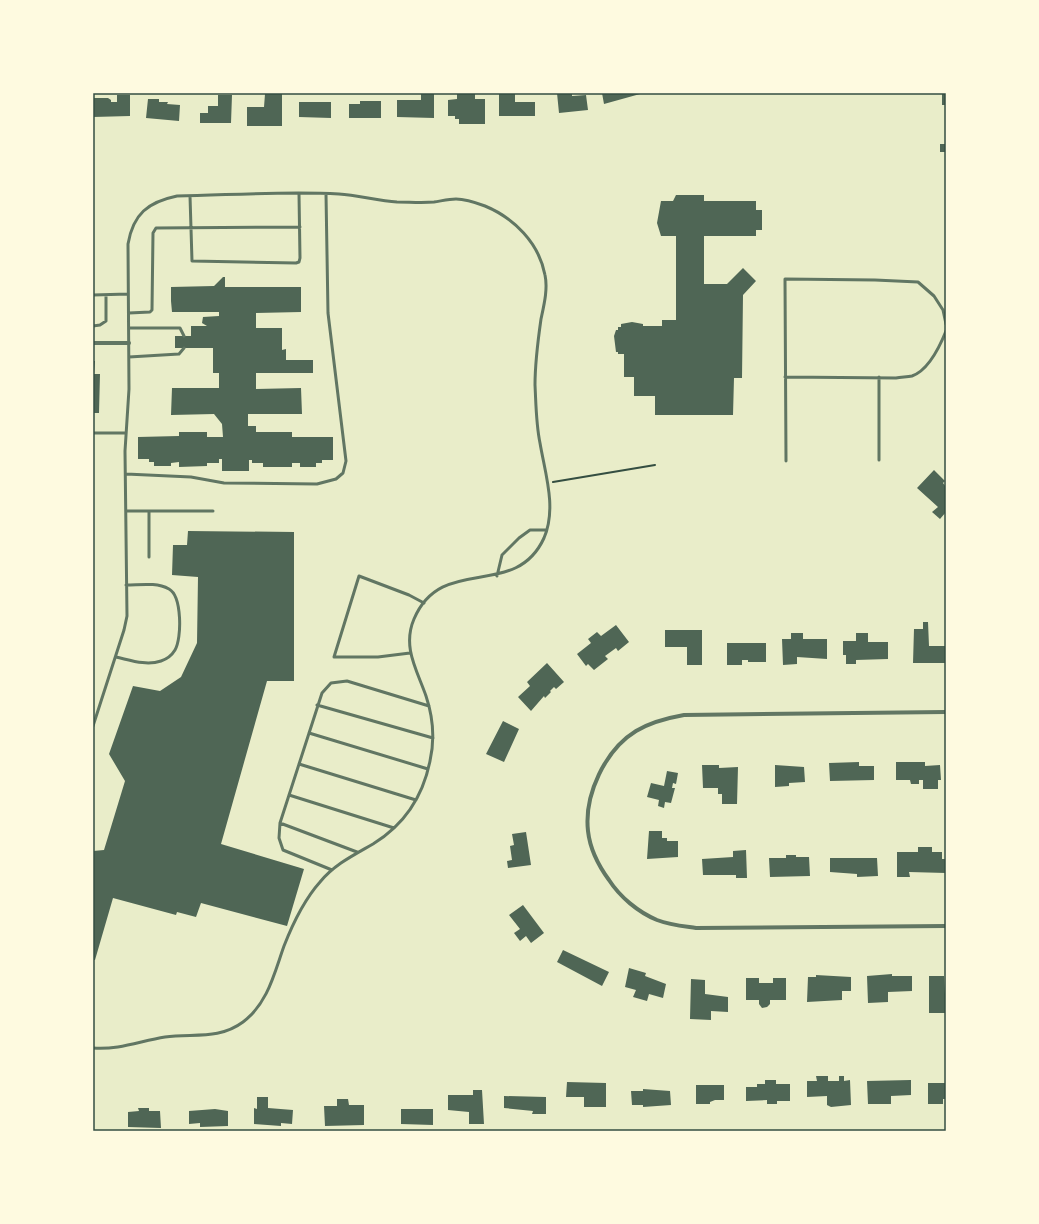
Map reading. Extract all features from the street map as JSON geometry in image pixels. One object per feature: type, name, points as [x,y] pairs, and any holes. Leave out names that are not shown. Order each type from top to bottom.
[{"type":"street","points":[[93,343],[129,343]]},
{"type":"street","points":[[946,712],[684,715],[653,722],[635,732],[615,750],[602,769],[591,798],[588,829],[594,854],[600,868],[614,889],[629,902],[656,919],[670,924],[696,928],[946,926]]},
{"type":"lane","points":[[190,196],[192,261],[296,263],[299,262],[300,258],[299,194]]},
{"type":"lane","points":[[126,474],[191,477],[224,483],[317,484],[336,479],[343,473],[346,461],[328,313],[326,194]]},
{"type":"lane","points":[[93,726],[116,657],[127,616],[126,433],[129,357],[128,244],[130,232],[146,208],[159,200],[190,196],[342,194],[394,202],[433,202],[457,199],[485,206],[511,220],[529,238],[546,276],[546,294],[535,374],[539,440],[548,483],[549,510],[546,530],[538,549],[526,562],[497,576],[470,578],[453,582],[442,587],[424,603],[414,620],[410,634],[410,653],[429,706],[433,729],[428,768],[416,800],[394,828],[372,844],[357,852],[332,870],[320,881],[302,907],[292,926],[265,999],[244,1022],[227,1032],[214,1035],[166,1037],[125,1047],[93,1048]]},
{"type":"lane","points":[[129,313],[150,312],[152,310],[154,230],[158,227],[300,227]]},
{"type":"lane","points":[[786,461],[785,279],[918,282],[934,296],[943,310],[946,324]]},
{"type":"lane","points":[[93,295],[128,294]]},
{"type":"lane","points":[[93,326],[100,326],[106,321],[106,295]]},
{"type":"lane","points":[[129,328],[180,328],[184,336]]},
{"type":"lane","points":[[785,377],[896,378],[913,375],[930,361],[940,348],[946,331]]},
{"type":"lane","points":[[129,357],[179,354],[184,348]]},
{"type":"lane","points":[[879,377],[879,460]]},
{"type":"lane","points":[[93,433],[126,433]]},
{"type":"lane","points":[[126,511],[213,512]]},
{"type":"lane","points":[[149,557],[150,511]]},
{"type":"lane","points":[[497,576],[502,555],[519,538],[530,530],[546,530]]},
{"type":"lane","points":[[410,653],[378,656],[334,657],[359,576],[409,594],[424,603]]},
{"type":"lane","points":[[116,657],[143,663],[162,661],[173,653],[178,641],[180,616],[175,594],[169,589],[157,586],[126,585]]},
{"type":"lane","points":[[332,870],[282,850],[279,838],[280,823],[322,693],[331,683],[347,681],[429,706]]},
{"type":"lane","points":[[318,705],[433,738]]},
{"type":"lane","points":[[309,732],[428,768]]},
{"type":"lane","points":[[299,764],[416,800]]},
{"type":"lane","points":[[289,795],[394,828]]},
{"type":"lane","points":[[280,823],[357,852]]},
{"type":"path","points":[[548,483],[655,465]]},
{"type":"building","points":[[457,93],[475,93],[475,99],[485,99],[485,124],[459,124],[459,119],[455,119],[455,116],[448,116],[448,100],[457,99]]},
{"type":"building","points":[[499,93],[515,93],[515,102],[535,102],[535,116],[499,116]]},
{"type":"building","points":[[557,93],[572,93],[572,96],[586,95],[588,110],[559,113]]},
{"type":"building","points":[[602,93],[640,93],[640,94],[604,104]]},
{"type":"building","points":[[942,93],[946,93],[946,105],[942,105]]},
{"type":"building","points":[[265,94],[282,94],[282,126],[247,126],[247,107],[264,107]]},
{"type":"building","points":[[421,94],[434,94],[434,118],[397,117],[397,100],[421,100]]},
{"type":"building","points":[[117,95],[130,95],[130,116],[93,117],[93,98],[108,98],[111,102],[117,102]]},
{"type":"building","points":[[218,95],[232,95],[231,123],[200,123],[200,113],[208,113],[208,106],[218,106]]},
{"type":"building","points":[[148,99],[159,99],[159,102],[168,102],[167,104],[180,105],[179,121],[146,118]]},
{"type":"building","points":[[360,101],[381,101],[381,118],[349,118],[349,104],[360,104]]},
{"type":"building","points":[[299,102],[331,102],[331,118],[299,117]]},
{"type":"building","points":[[940,144],[946,144],[946,152],[940,152]]},
{"type":"building","points":[[676,195],[704,195],[704,201],[756,201],[756,210],[762,210],[762,230],[756,230],[756,236],[704,236],[704,284],[727,284],[743,268],[756,281],[743,295],[742,378],[734,378],[733,415],[655,415],[655,396],[634,396],[634,377],[624,377],[624,354],[618,354],[618,352],[616,352],[614,336],[616,330],[618,330],[618,327],[621,327],[621,324],[632,322],[643,324],[643,326],[662,326],[662,320],[676,320],[676,236],[661,236],[657,223],[661,201],[673,201]]},
{"type":"building","points":[[223,277],[225,277],[225,287],[301,287],[301,312],[256,313],[256,328],[282,328],[282,350],[286,349],[286,360],[313,360],[313,373],[256,373],[256,389],[301,388],[302,414],[248,414],[248,426],[256,426],[256,432],[292,432],[292,437],[333,437],[333,460],[322,460],[322,463],[316,463],[316,467],[300,467],[300,463],[292,463],[292,467],[263,467],[263,463],[252,463],[252,460],[249,460],[249,471],[222,471],[222,459],[219,459],[219,463],[207,463],[207,466],[179,467],[179,462],[171,463],[171,466],[154,466],[154,462],[149,462],[149,459],[138,459],[138,437],[179,436],[179,432],[207,432],[207,437],[223,437],[222,424],[214,414],[171,415],[172,388],[219,388],[219,373],[213,373],[213,348],[175,348],[175,336],[191,336],[191,326],[207,326],[202,323],[203,317],[219,316],[219,312],[172,312],[171,287],[214,286]]},
{"type":"building","points":[[93,361],[95,361],[94,374],[100,374],[99,413],[93,413]]},
{"type":"building","points":[[934,470],[945,481],[943,483],[946,487],[946,512],[940,519],[932,512],[938,507],[917,488]]},
{"type":"building","points":[[188,531],[294,532],[294,681],[267,681],[221,844],[304,869],[287,926],[201,903],[196,917],[177,912],[176,915],[113,898],[95,960],[93,960],[93,851],[104,850],[125,781],[109,754],[133,686],[160,691],[181,677],[197,643],[198,577],[172,575],[173,545],[187,545]]},
{"type":"building","points":[[923,622],[928,622],[929,646],[946,646],[946,663],[913,663],[914,629],[923,629]]},
{"type":"building","points":[[616,625],[629,642],[618,651],[616,648],[605,656],[608,659],[594,670],[588,664],[586,666],[577,654],[591,643],[588,639],[597,632],[601,636]]},
{"type":"building","points":[[665,630],[702,630],[702,665],[687,665],[687,647],[665,647]]},
{"type":"building","points":[[791,633],[803,633],[803,639],[827,639],[827,659],[797,657],[797,664],[783,665],[782,639],[791,639]]},
{"type":"building","points":[[856,633],[868,633],[868,642],[888,642],[888,659],[856,660],[856,664],[846,664],[846,655],[843,655],[843,641],[856,641]]},
{"type":"building","points":[[727,643],[766,643],[766,662],[748,662],[748,660],[742,660],[742,665],[727,665]]},
{"type":"building","points":[[547,663],[564,682],[556,689],[554,687],[550,691],[551,692],[545,698],[544,696],[531,711],[518,697],[530,686],[527,682]]},
{"type":"building","points":[[503,721],[519,729],[504,762],[486,754]]},
{"type":"building","points":[[859,762],[859,766],[874,766],[874,780],[830,781],[829,763]]},
{"type":"building","points":[[896,762],[925,762],[925,766],[940,765],[941,780],[938,780],[938,789],[923,789],[923,780],[919,780],[919,784],[911,784],[910,780],[896,780]]},
{"type":"building","points":[[702,765],[719,765],[719,768],[738,767],[737,804],[722,804],[722,794],[718,794],[718,788],[703,788]]},
{"type":"building","points":[[775,765],[804,767],[805,782],[789,783],[789,786],[775,787]]},
{"type":"building","points":[[667,771],[678,773],[676,784],[673,783],[672,788],[675,788],[671,803],[665,802],[664,808],[658,806],[659,800],[647,797],[651,783],[664,786]]},
{"type":"building","points":[[649,831],[662,831],[662,838],[667,838],[667,841],[678,841],[678,857],[647,859]]},
{"type":"building","points":[[526,832],[531,865],[508,868],[507,861],[512,860],[510,846],[514,845],[512,834]]},
{"type":"building","points":[[918,847],[932,847],[932,852],[942,852],[942,859],[946,859],[946,873],[909,872],[910,877],[897,877],[897,852],[918,852]]},
{"type":"building","points":[[746,850],[747,878],[736,878],[736,875],[703,875],[702,859],[733,857],[733,851]]},
{"type":"building","points":[[786,855],[809,857],[810,876],[770,877],[769,858],[786,858]]},
{"type":"building","points":[[830,858],[877,858],[878,876],[857,877],[857,874],[830,872]]},
{"type":"building","points":[[523,905],[544,933],[531,943],[526,936],[520,941],[514,933],[520,929],[509,915]]},
{"type":"building","points":[[563,950],[609,972],[602,986],[557,962]]},
{"type":"building","points":[[629,968],[646,973],[645,976],[666,984],[663,998],[649,994],[647,1001],[633,997],[636,990],[625,987]]},
{"type":"building","points":[[892,974],[892,976],[912,976],[912,991],[888,992],[888,1002],[868,1003],[867,976]]},
{"type":"building","points":[[816,975],[851,977],[851,991],[842,991],[842,1000],[807,1002],[808,977],[816,977]]},
{"type":"building","points":[[929,976],[944,976],[946,1013],[929,1013]]},
{"type":"building","points":[[746,978],[759,978],[759,983],[773,983],[773,978],[786,978],[786,1000],[770,1000],[770,1004],[767,1007],[762,1008],[759,1004],[759,1000],[746,1000]]},
{"type":"building","points":[[691,979],[705,980],[705,994],[728,997],[728,1012],[711,1011],[711,1020],[690,1019]]},
{"type":"building","points":[[816,1076],[828,1076],[828,1081],[839,1081],[839,1076],[844,1076],[844,1081],[850,1080],[851,1105],[831,1107],[827,1105],[827,1096],[807,1097],[807,1081],[817,1081]]},
{"type":"building","points":[[765,1080],[776,1080],[776,1084],[790,1084],[790,1101],[777,1101],[777,1104],[767,1104],[767,1100],[746,1101],[746,1087],[757,1087],[757,1084],[765,1084]]},
{"type":"building","points":[[911,1080],[911,1095],[891,1096],[891,1104],[868,1104],[867,1081]]},
{"type":"building","points":[[567,1082],[606,1083],[606,1107],[584,1107],[584,1097],[566,1097]]},
{"type":"building","points":[[928,1083],[946,1083],[946,1099],[943,1099],[943,1104],[928,1104]]},
{"type":"building","points":[[696,1085],[724,1085],[724,1100],[715,1100],[710,1102],[710,1104],[696,1104]]},
{"type":"building","points":[[643,1089],[670,1091],[671,1105],[643,1107],[643,1105],[632,1105],[631,1091],[643,1091]]},
{"type":"building","points":[[473,1090],[482,1090],[484,1124],[469,1124],[469,1112],[448,1110],[448,1095],[473,1095]]},
{"type":"building","points":[[504,1096],[546,1097],[546,1114],[532,1114],[533,1111],[504,1108]]},
{"type":"building","points":[[257,1097],[268,1097],[268,1108],[293,1110],[292,1124],[281,1123],[281,1126],[254,1124],[254,1108],[257,1109]]},
{"type":"building","points":[[337,1099],[348,1099],[349,1105],[364,1105],[364,1125],[325,1126],[324,1106],[337,1106]]},
{"type":"building","points":[[138,1108],[149,1108],[149,1111],[160,1111],[161,1128],[128,1127],[128,1112],[139,1111]]},
{"type":"building","points":[[215,1109],[228,1111],[228,1126],[200,1127],[200,1123],[189,1124],[189,1111]]},
{"type":"building","points":[[401,1109],[433,1109],[433,1125],[401,1124]]}]
